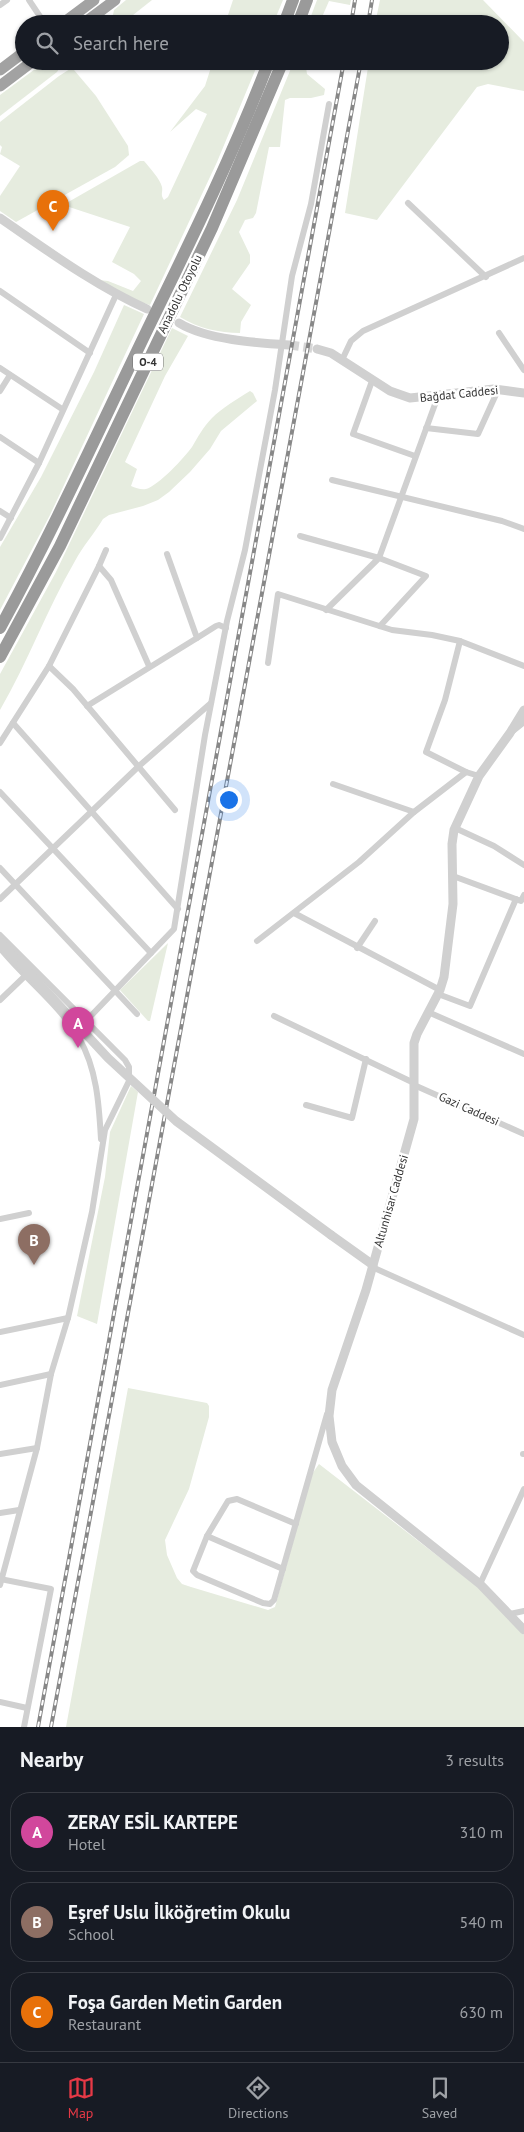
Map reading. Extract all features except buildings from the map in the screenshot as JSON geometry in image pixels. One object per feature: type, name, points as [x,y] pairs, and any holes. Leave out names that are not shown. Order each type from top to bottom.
[{"type":"highway","points":[[74,15],[94,0]]},
{"type":"highway","points":[[95,15],[115,0]]},
{"type":"highway","points":[[287,15],[293,0]]},
{"type":"highway","points":[[301,15],[307,0]]},
{"type":"highway","points":[[0,70],[15,59]]},
{"type":"highway","points":[[0,86],[21,70]]},
{"type":"highway","name":"Anadolu Otoyolu","points":[[0,628],[53,528],[192,239],[265,70]]},
{"type":"highway","name":"Anadolu Otoyolu","points":[[0,657],[51,562],[197,260],[236,177],[279,70]]},
{"type":"street","points":[[0,5],[7,0]]},
{"type":"street","points":[[29,0],[39,15]]},
{"type":"street","points":[[86,1021],[174,929],[211,703],[226,628],[245,550],[285,344],[292,276],[311,204],[329,104]]},
{"type":"street","points":[[408,203],[486,277]]},
{"type":"street","points":[[0,218],[116,295],[147,309]]},
{"type":"street","points":[[342,360],[352,340],[363,331],[522,261]]},
{"type":"street","points":[[0,291],[90,354]]},
{"type":"street","points":[[0,538],[39,463],[62,409],[90,354],[116,295]]},
{"type":"street","points":[[179,323],[188,328],[221,336],[285,344]]},
{"type":"street","points":[[499,333],[524,370]]},
{"type":"street","name":"Bağdat Caddesi","points":[[317,349],[328,351],[372,381],[390,391],[410,398],[498,390],[524,393]]},
{"type":"street","points":[[0,368],[62,409]]},
{"type":"street","points":[[0,391],[10,375]]},
{"type":"street","points":[[372,381],[353,434],[415,456]]},
{"type":"street","points":[[426,428],[478,434],[498,390]]},
{"type":"street","points":[[326,610],[380,558],[438,396]]},
{"type":"street","points":[[0,437],[39,463]]},
{"type":"street","points":[[332,480],[524,528]]},
{"type":"street","points":[[0,511],[11,518]]},
{"type":"street","points":[[300,536],[380,558],[426,576],[380,626]]},
{"type":"street","points":[[0,743],[49,666],[106,550]]},
{"type":"street","points":[[167,554],[197,638]]},
{"type":"street","points":[[99,566],[111,580],[149,666]]},
{"type":"street","points":[[268,663],[278,594],[401,632],[432,635],[460,641],[524,666]]},
{"type":"street","points":[[87,706],[216,626],[219,625],[226,628]]},
{"type":"street","points":[[460,641],[445,700],[426,752],[478,776]]},
{"type":"street","points":[[49,666],[87,706],[175,810]]},
{"type":"street","points":[[0,899],[139,766],[211,703]]},
{"type":"street","name":"Altunhisar Caddesi","points":[[524,710],[510,734],[478,776],[455,828],[452,844],[453,876],[449,943],[444,976],[439,992],[416,1034],[414,1043],[414,1112],[412,1126],[373,1266],[336,1378],[330,1402],[329,1422],[332,1442],[337,1455],[350,1477],[364,1492],[480,1584],[524,1630]]},
{"type":"street","points":[[510,734],[524,722]]},
{"type":"street","points":[[13,723],[178,909]]},
{"type":"street","points":[[257,941],[360,862],[414,812],[466,772]]},
{"type":"street","points":[[333,784],[414,812]]},
{"type":"street","points":[[0,792],[151,953]]},
{"type":"street","points":[[455,828],[494,846],[524,865]]},
{"type":"street","points":[[0,868],[137,1014]]},
{"type":"street","points":[[453,876],[521,901],[524,895]]},
{"type":"street","points":[[294,913],[439,992],[470,1006],[516,899]]},
{"type":"street","points":[[357,948],[375,921]]},
{"type":"street","points":[[0,935],[124,1060],[129,1068],[126,1089],[108,1123],[102,1148],[94,1205],[68,1318],[51,1374],[36,1448],[1,1581],[51,1589],[24,1727]]},
{"type":"street","points":[[0,942],[108,1058],[176,1121],[373,1266],[524,1335]]},
{"type":"street","points":[[0,948],[71,1027],[83,1046],[95,1082],[102,1148]]},
{"type":"street","points":[[0,1000],[25,976]]},
{"type":"street","points":[[428,1012],[524,1054]]},
{"type":"street","name":"Gazi Caddesi","points":[[274,1016],[414,1084],[524,1134]]},
{"type":"street","points":[[306,1105],[352,1118],[366,1060]]},
{"type":"street","points":[[0,1219],[28,1213]]},
{"type":"street","points":[[0,1332],[68,1318]]},
{"type":"street","points":[[0,1385],[51,1374]]},
{"type":"street","points":[[296,1524],[237,1499],[232,1499],[224,1505],[207,1536],[193,1569],[194,1573],[257,1601],[267,1604],[274,1600],[296,1524],[330,1402]]},
{"type":"street","points":[[0,1454],[36,1448]]},
{"type":"street","points":[[480,1584],[524,1488]]},
{"type":"street","points":[[0,1513],[19,1510]]},
{"type":"street","points":[[207,1536],[283,1569]]},
{"type":"street","points":[[510,1614],[524,1611]]},
{"type":"street","points":[[0,1702],[27,1708]]},
{"type":"shaded area","points":[[126,0],[152,0],[133,15],[113,15],[114,10]]},
{"type":"shaded area","points":[[233,0],[283,0],[277,15],[228,15]]},
{"type":"shaded area","points":[[317,0],[351,0],[350,5],[329,1],[323,15],[311,15]]},
{"type":"shaded area","points":[[380,0],[483,0],[498,15],[377,15]]},
{"type":"shaded area","points":[[509,27],[524,42],[524,91],[488,84],[477,87],[377,220],[345,213],[368,70],[509,70]]},
{"type":"shaded area","points":[[34,70],[58,70],[0,116],[0,95]]},
{"type":"shaded area","points":[[68,70],[74,70],[96,96],[128,146],[129,155],[115,167],[16,222],[0,211],[0,196],[20,166],[0,154],[2,147],[0,145],[0,122]]},
{"type":"shaded area","points":[[210,70],[255,70],[217,162],[150,305],[131,299],[99,280],[108,281],[133,291],[141,281],[134,274],[112,262],[130,227],[63,205],[140,161],[144,161],[159,181],[164,200],[168,197],[207,114],[196,109],[170,132],[205,86]]},
{"type":"shaded area","points":[[290,70],[306,70],[307,74],[325,89],[324,95],[285,100],[280,147],[269,147],[256,213],[253,218],[245,220],[239,232],[250,255],[250,263],[232,289],[251,305],[241,322],[240,333],[217,331],[201,327],[180,317],[237,200]]},
{"type":"shaded area","points":[[124,305],[144,314],[50,515],[0,610],[0,547],[41,477],[94,372]]},
{"type":"shaded area","points":[[172,328],[188,336],[165,376],[125,462],[137,469],[131,486],[146,489],[164,477],[189,452],[209,421],[230,404],[250,391],[257,401],[221,431],[210,449],[169,492],[158,500],[109,515],[103,519],[65,579],[0,710],[0,674],[56,572]]},
{"type":"shaded area","points":[[168,943],[150,1021],[148,1021],[120,990]]},
{"type":"shaded area","points":[[131,1086],[138,1092],[97,1324],[77,1316],[105,1177],[110,1132]]},
{"type":"shaded area","points":[[128,1388],[207,1403],[209,1406],[209,1417],[189,1489],[165,1540],[167,1555],[177,1578],[182,1584],[268,1610],[275,1607],[312,1474],[319,1464],[479,1588],[524,1635],[524,1727],[66,1727]]},
{"type":"tunnel","points":[[290,345],[317,349]]},
{"type":"railway","points":[[352,15],[355,0]]},
{"type":"railway","points":[[370,15],[372,0]]},
{"type":"railway","points":[[38,1727],[342,70]]},
{"type":"railway","points":[[51,1727],[359,70]]},
{"type":"place","name":"Foşa Garden Metin Garden","points":[[53,231]]},
{"type":"place","name":"ZERAY ESİL KARTEPE","points":[[78,1048]]},
{"type":"place","name":"Eşref Uslu İlköğretim Okulu","points":[[34,1265]]}]
